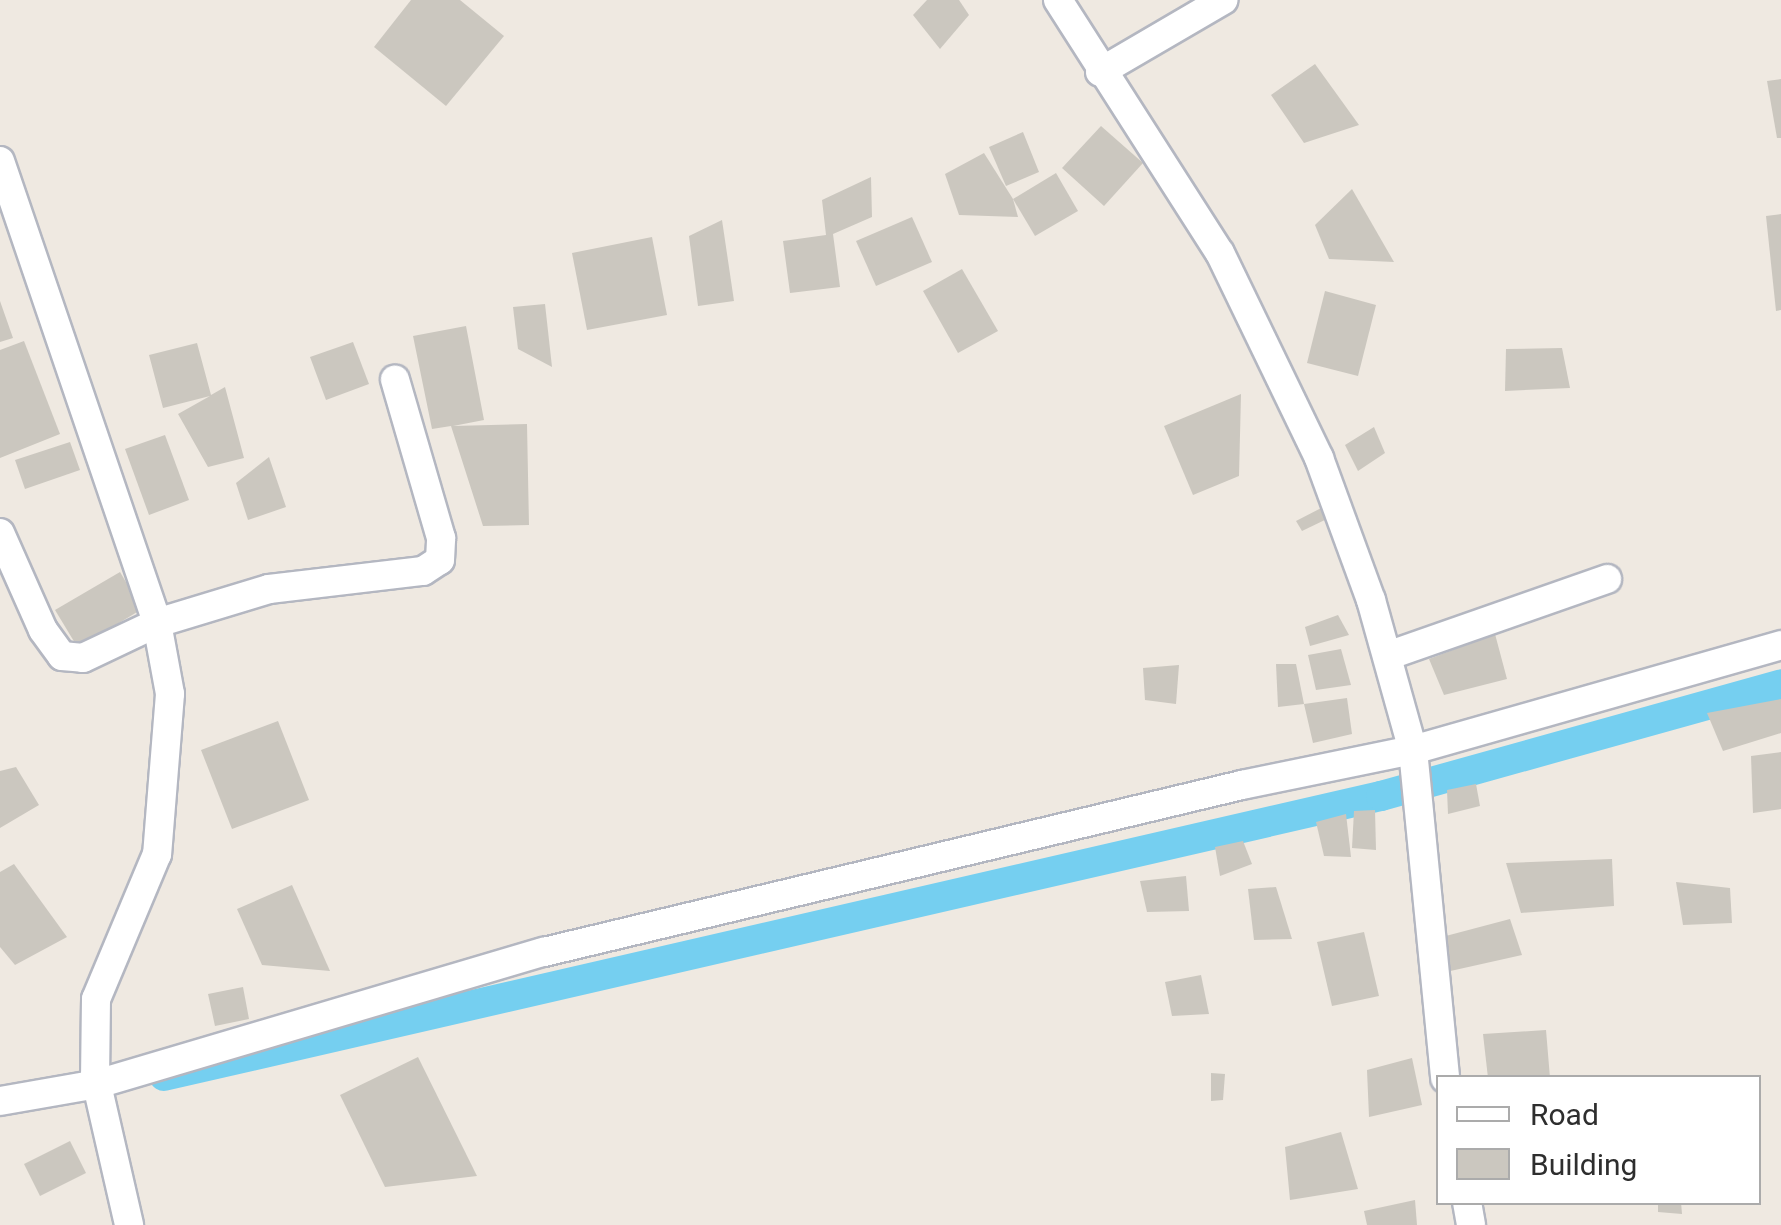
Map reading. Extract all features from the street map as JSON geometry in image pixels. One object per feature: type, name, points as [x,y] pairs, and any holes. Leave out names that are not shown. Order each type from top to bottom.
[{"type":"street","points":[[1058,0],[1100,72],[1220,253],[1319,458],[1390,655],[1411,744],[1445,1075]]},
{"type":"street","points":[[1100,72],[1223,0]]},
{"type":"street","points":[[0,160],[157,623],[170,694],[157,854],[96,1000],[95,1074],[129,1225]]},
{"type":"street","points":[[0,533],[62,656],[83,658],[157,623],[269,588],[423,571],[440,560],[441,538],[396,380]]},
{"type":"street","points":[[1390,655],[1607,580]]},
{"type":"street","points":[[0,1100],[544,952],[1411,744],[1781,645]]},
{"type":"building","points":[[411,0],[460,0],[504,36],[446,106],[374,47]]},
{"type":"building","points":[[927,0],[959,0],[969,15],[940,49],[913,15]]},
{"type":"building","points":[[1315,64],[1359,125],[1304,143],[1271,95]]},
{"type":"building","points":[[1781,79],[1781,138],[1777,138],[1767,81]]},
{"type":"building","points":[[1101,126],[1143,163],[1104,206],[1062,168]]},
{"type":"building","points":[[1023,132],[1039,172],[1006,186],[989,147]]},
{"type":"building","points":[[984,153],[1013,199],[1018,217],[959,215],[945,174]]},
{"type":"building","points":[[1056,173],[1078,211],[1035,236],[1013,199]]},
{"type":"building","points":[[871,177],[872,217],[833,234],[840,287],[790,293],[783,241],[826,235],[822,200]]},
{"type":"building","points":[[1352,189],[1394,262],[1329,259],[1315,225]]},
{"type":"building","points":[[1781,214],[1781,310],[1776,311],[1766,216]]},
{"type":"building","points":[[912,217],[932,262],[876,286],[856,241]]},
{"type":"building","points":[[722,220],[734,301],[698,306],[689,236]]},
{"type":"building","points":[[652,237],[667,315],[587,330],[572,253]]},
{"type":"building","points":[[962,269],[998,331],[958,353],[923,291]]},
{"type":"building","points":[[1325,291],[1376,305],[1358,376],[1307,363]]},
{"type":"building","points":[[0,301],[13,338],[0,342]]},
{"type":"building","points":[[545,304],[552,367],[518,349],[513,307]]},
{"type":"building","points":[[466,326],[484,420],[453,426],[527,424],[529,525],[483,526],[451,426],[432,429],[413,336]]},
{"type":"building","points":[[24,341],[60,434],[0,458],[0,350]]},
{"type":"building","points":[[353,342],[369,384],[326,400],[310,357]]},
{"type":"building","points":[[197,343],[211,395],[225,387],[244,458],[208,467],[178,414],[210,396],[163,408],[149,355]]},
{"type":"building","points":[[1562,348],[1570,388],[1505,391],[1506,349]]},
{"type":"building","points":[[1241,394],[1239,476],[1193,495],[1164,426]]},
{"type":"building","points":[[1374,427],[1385,453],[1358,471],[1345,445]]},
{"type":"building","points":[[165,435],[189,500],[149,515],[125,449]]},
{"type":"building","points":[[70,442],[80,470],[25,489],[15,460]]},
{"type":"building","points":[[269,457],[286,507],[248,520],[236,483]]},
{"type":"building","points":[[1327,505],[1331,517],[1302,531],[1296,521]]},
{"type":"building","points":[[120,572],[142,609],[78,648],[55,610]]},
{"type":"building","points":[[1338,615],[1349,635],[1310,646],[1305,627]]},
{"type":"building","points":[[1495,634],[1507,679],[1444,695],[1429,659]]},
{"type":"building","points":[[1341,649],[1351,685],[1316,690],[1308,655]]},
{"type":"building","points":[[1276,664],[1296,664],[1304,704],[1278,707]]},
{"type":"building","points":[[1179,665],[1176,704],[1145,700],[1143,668]]},
{"type":"building","points":[[1347,698],[1352,734],[1313,743],[1304,704]]},
{"type":"building","points":[[1781,699],[1781,733],[1723,751],[1707,713]]},
{"type":"building","points":[[278,721],[309,800],[232,829],[201,750]]},
{"type":"building","points":[[1781,752],[1781,809],[1753,813],[1751,756]]},
{"type":"building","points":[[16,767],[39,805],[0,828],[0,771]]},
{"type":"building","points":[[1476,784],[1480,806],[1448,814],[1447,790]]},
{"type":"building","points":[[1375,810],[1376,850],[1352,848],[1354,811]]},
{"type":"building","points":[[1346,814],[1351,857],[1324,856],[1316,822]]},
{"type":"building","points":[[1243,841],[1252,864],[1220,876],[1215,847]]},
{"type":"building","points":[[1612,859],[1614,906],[1521,913],[1506,863]]},
{"type":"building","points":[[14,864],[67,937],[15,965],[0,947],[0,872]]},
{"type":"building","points":[[1186,876],[1189,911],[1147,912],[1140,881]]},
{"type":"building","points":[[1676,882],[1730,888],[1732,923],[1683,925]]},
{"type":"building","points":[[292,885],[330,971],[262,965],[237,909]]},
{"type":"building","points":[[1276,887],[1292,939],[1254,940],[1248,889]]},
{"type":"building","points":[[1510,919],[1522,955],[1437,974],[1442,937]]},
{"type":"building","points":[[1364,932],[1379,996],[1332,1006],[1317,942]]},
{"type":"building","points":[[1201,975],[1209,1014],[1172,1016],[1165,982]]},
{"type":"building","points":[[243,987],[249,1019],[215,1026],[208,994]]},
{"type":"building","points":[[1546,1030],[1550,1075],[1488,1075],[1483,1034]]},
{"type":"building","points":[[418,1057],[477,1176],[385,1187],[340,1095]]},
{"type":"building","points":[[1412,1058],[1422,1105],[1369,1117],[1367,1070]]},
{"type":"building","points":[[1211,1073],[1225,1074],[1223,1100],[1211,1101]]},
{"type":"building","points":[[1341,1132],[1358,1189],[1290,1200],[1285,1147]]},
{"type":"building","points":[[70,1141],[86,1173],[40,1196],[24,1164]]},
{"type":"building","points":[[1415,1200],[1417,1225],[1367,1225],[1364,1211]]},
{"type":"building","points":[[1658,1205],[1681,1205],[1682,1214],[1658,1212]]},
{"type":"waterway","points":[[164,1076],[1381,796],[1781,684]]}]
